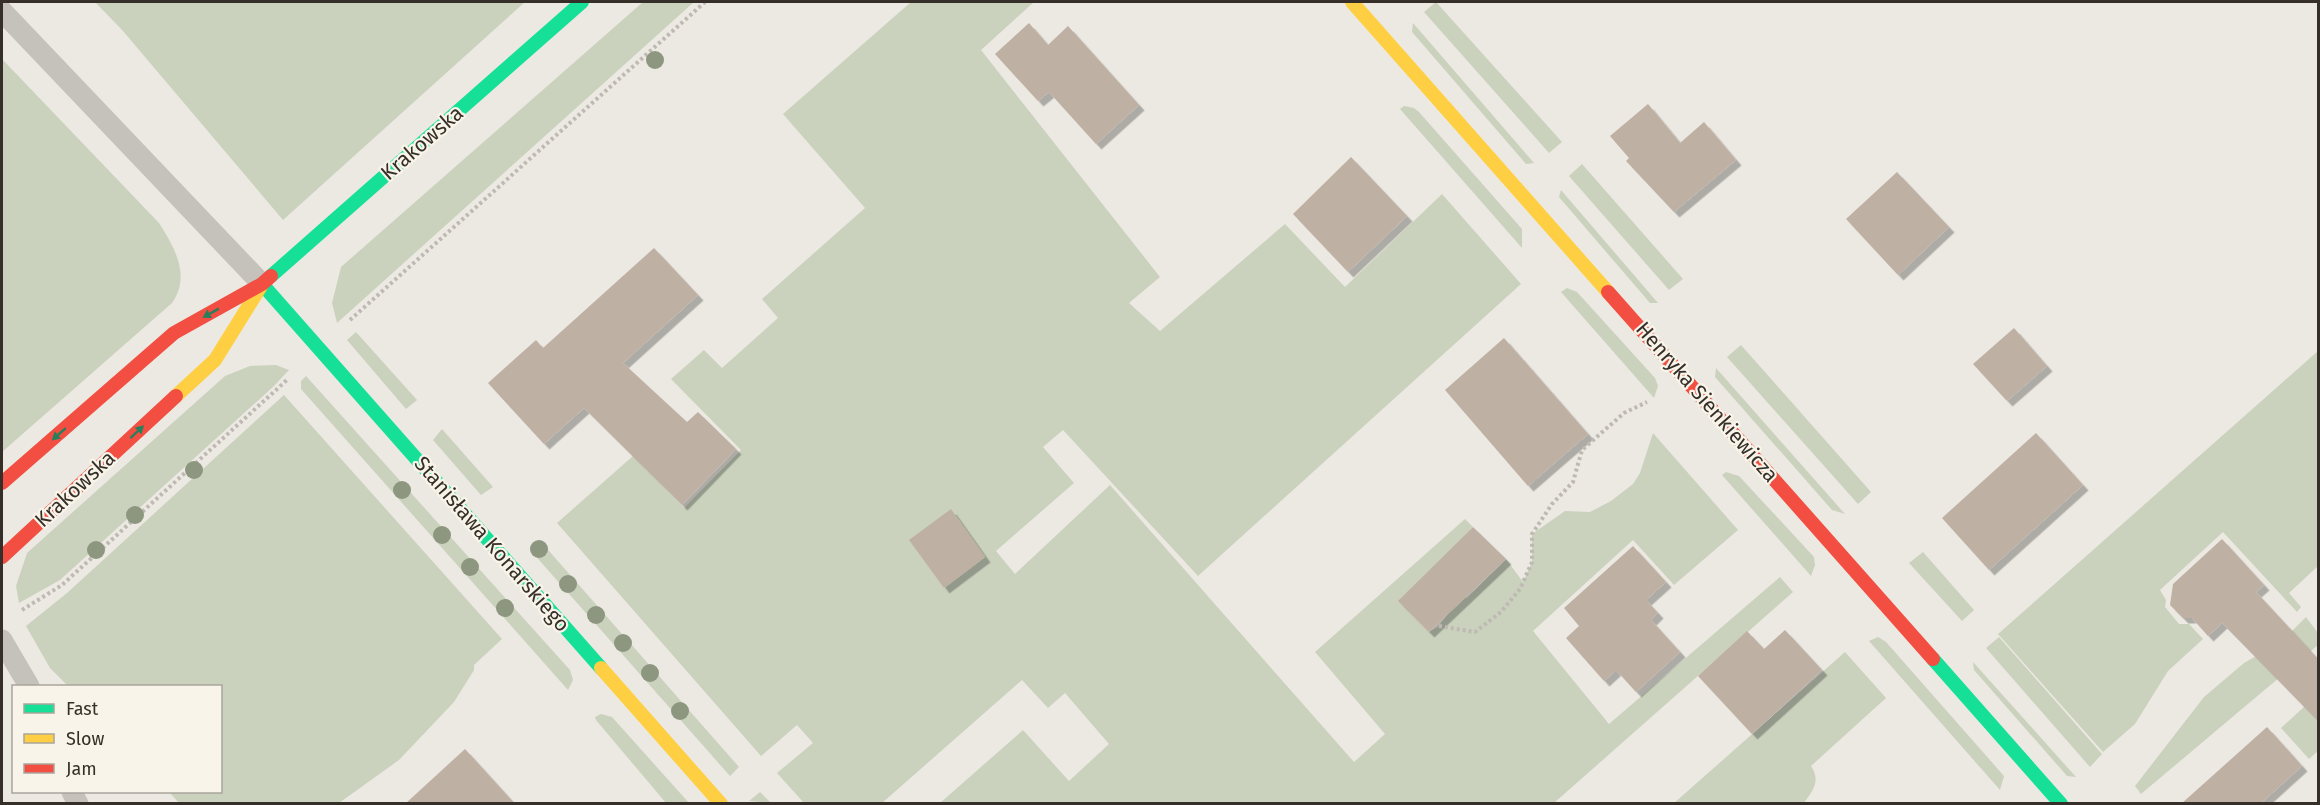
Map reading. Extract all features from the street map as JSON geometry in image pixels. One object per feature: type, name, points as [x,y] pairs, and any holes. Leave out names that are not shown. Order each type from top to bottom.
[{"type":"street","name":"Krakowska","points":[[2,483],[174,333],[262,284],[582,2]]},
{"type":"street","name":"Henryka Sienkiewicza","points":[[1352,2],[2061,804]]},
{"type":"street","name":"Krakowska","points":[[2,557],[215,360],[262,284]]},
{"type":"street","name":"Stanisława Konarskiego","points":[[262,284],[721,804]]},
{"type":"lane","points":[[2,11],[262,284]]},
{"type":"lane","points":[[2,640],[28,685]]},
{"type":"path","points":[[12,617],[62,585],[705,2]]},
{"type":"path","points":[[1439,626],[1475,632],[1501,612],[1520,589],[1532,562],[1533,534],[1552,504],[1573,482],[1582,450],[1624,413],[1647,402]]},
{"type":"green space","points":[[95,2],[525,2],[283,220],[123,31]]},
{"type":"green space","points":[[643,2],[694,2],[337,323],[332,303],[341,267]]},
{"type":"green space","points":[[911,2],[1034,2],[981,50],[1160,277],[1129,303],[1160,331],[1285,224],[1345,287],[1442,194],[1521,284],[1198,576],[1063,430],[1043,447],[1074,483],[996,551],[1015,574],[1110,485],[1354,762],[1385,734],[1315,652],[1465,519],[1473,527],[1435,566],[1467,598],[1506,559],[1523,582],[1532,562],[1532,534],[1565,511],[1590,512],[1611,501],[1633,484],[1640,473],[1653,433],[1738,530],[1674,585],[1633,540],[1533,631],[1609,724],[1780,577],[1793,592],[1554,803],[940,803],[1023,730],[1069,781],[1109,744],[1065,693],[1048,708],[1022,680],[882,803],[804,803],[777,773],[813,743],[797,725],[761,756],[557,523],[633,456],[684,508],[741,450],[671,379],[704,350],[722,368],[778,318],[762,299],[865,208],[783,114]],"holes":[[[1427,593],[1448,613],[1439,626],[1429,632],[1409,612]]]},
{"type":"green space","points":[[1436,2],[1562,142],[1549,153],[1424,12]]},
{"type":"green space","points":[[1413,23],[1534,163],[1526,164],[1412,32]]},
{"type":"green space","points":[[2,59],[159,223],[179,262],[180,283],[178,293],[172,303],[2,452]]},
{"type":"green space","points":[[1404,106],[1414,108],[1419,112],[1522,229],[1522,248],[1400,109]]},
{"type":"green space","points":[[1582,164],[1683,279],[1669,290],[1569,176]]},
{"type":"green space","points":[[1561,190],[1658,303],[1650,303],[1559,197]]},
{"type":"green space","points":[[1567,288],[1577,292],[1655,378],[1658,386],[1654,398],[1561,292]]},
{"type":"green space","points":[[356,332],[417,400],[406,409],[347,340]]},
{"type":"green space","points":[[1741,345],[1871,492],[1858,504],[1727,357]]},
{"type":"green space","points":[[2318,351],[2318,566],[2289,593],[2301,607],[2297,612],[2223,532],[2160,590],[2166,600],[2165,607],[2179,624],[2189,624],[2203,639],[2168,671],[2135,724],[2103,752],[1998,634]]},
{"type":"green space","points":[[276,365],[289,370],[274,386],[60,580],[19,603],[16,586],[27,553],[225,376],[250,366]]},
{"type":"green space","points":[[1716,368],[1845,514],[1832,510],[1715,377]]},
{"type":"green space","points":[[306,376],[570,670],[573,680],[568,690],[301,389],[301,381]]},
{"type":"green space","points":[[284,395],[502,639],[474,665],[474,670],[454,702],[399,760],[339,803],[179,803],[170,793],[222,793],[222,685],[67,685],[50,668],[26,626],[67,593]]},
{"type":"green space","points":[[442,429],[493,487],[481,495],[433,440]]},
{"type":"green space","points":[[1726,472],[1739,476],[1814,557],[1815,565],[1811,576],[1722,475]]},
{"type":"green space","points":[[542,543],[739,767],[730,776],[532,552]]},
{"type":"green space","points":[[1923,552],[1974,610],[1962,621],[1909,563]]},
{"type":"green space","points":[[2306,617],[2318,633],[2318,645],[2141,794],[2135,786],[2204,697],[2244,663],[2281,642]]},
{"type":"green space","points":[[1878,637],[1886,642],[2004,776],[2000,790],[1869,641]]},
{"type":"green space","points":[[1999,637],[2102,754],[2090,767],[1986,648]]},
{"type":"green space","points":[[1845,652],[1886,698],[1811,766],[1816,781],[1804,803],[1673,804]]},
{"type":"green space","points":[[1973,662],[2076,777],[2067,776],[1974,670]]},
{"type":"green space","points":[[2318,694],[2318,751],[2309,759],[2281,728]]},
{"type":"green space","points":[[601,714],[612,717],[689,803],[666,803],[596,720],[595,717]]},
{"type":"green space","points":[[760,792],[771,803],[749,801]]},
{"type":"building","points":[[1029,23],[1048,45],[1068,26],[1139,105],[1096,144],[1049,92],[1038,101],[995,54]]},
{"type":"building","points":[[1648,104],[1680,143],[1704,122],[1736,160],[1674,212],[1626,161],[1629,158],[1610,136]]},
{"type":"building","points":[[1351,157],[1407,216],[1348,272],[1293,214]]},
{"type":"building","points":[[1897,172],[1949,227],[1898,275],[1846,219]]},
{"type":"building","points":[[654,248],[698,295],[623,363],[687,422],[698,412],[736,449],[682,505],[584,408],[544,444],[488,383],[536,340],[543,348]]},
{"type":"building","points":[[2014,328],[2047,366],[2007,401],[1973,364]]},
{"type":"building","points":[[1504,338],[1588,434],[1528,486],[1445,390]]},
{"type":"building","points":[[2036,433],[2083,485],[1989,570],[1942,518]]},
{"type":"building","points":[[951,509],[985,557],[944,588],[909,540]]},
{"type":"building","points":[[1473,527],[1506,559],[1429,632],[1398,601]]},
{"type":"building","points":[[2222,539],[2264,585],[2256,592],[2319,660],[2319,722],[2222,623],[2208,636],[2192,618],[2183,618],[2170,605],[2173,584]]},
{"type":"building","points":[[1633,546],[1666,582],[1646,600],[1658,613],[1651,620],[1680,652],[1636,692],[1616,670],[1604,681],[1566,638],[1579,626],[1564,608]]},
{"type":"building","points":[[1785,630],[1822,670],[1752,734],[1698,676],[1747,631],[1764,649]]},
{"type":"building","points":[[2267,727],[2302,766],[2260,804],[2181,804]]},
{"type":"building","points":[[465,749],[515,804],[405,804]]},
{"type":"traffic: fast","points":[[271,276],[582,2]]},
{"type":"traffic: fast","points":[[262,284],[601,668]]},
{"type":"traffic: fast","points":[[1933,659],[2061,804]]},
{"type":"traffic: slow","points":[[1352,2],[1608,292]]},
{"type":"traffic: slow","points":[[176,396],[215,360],[261,286]]},
{"type":"traffic: slow","points":[[601,668],[721,804]]},
{"type":"traffic: jam","points":[[2,483],[174,333],[262,284],[271,276]]},
{"type":"traffic: jam","points":[[1608,292],[1933,659]]},
{"type":"traffic: jam","points":[[2,557],[176,396]]}]
